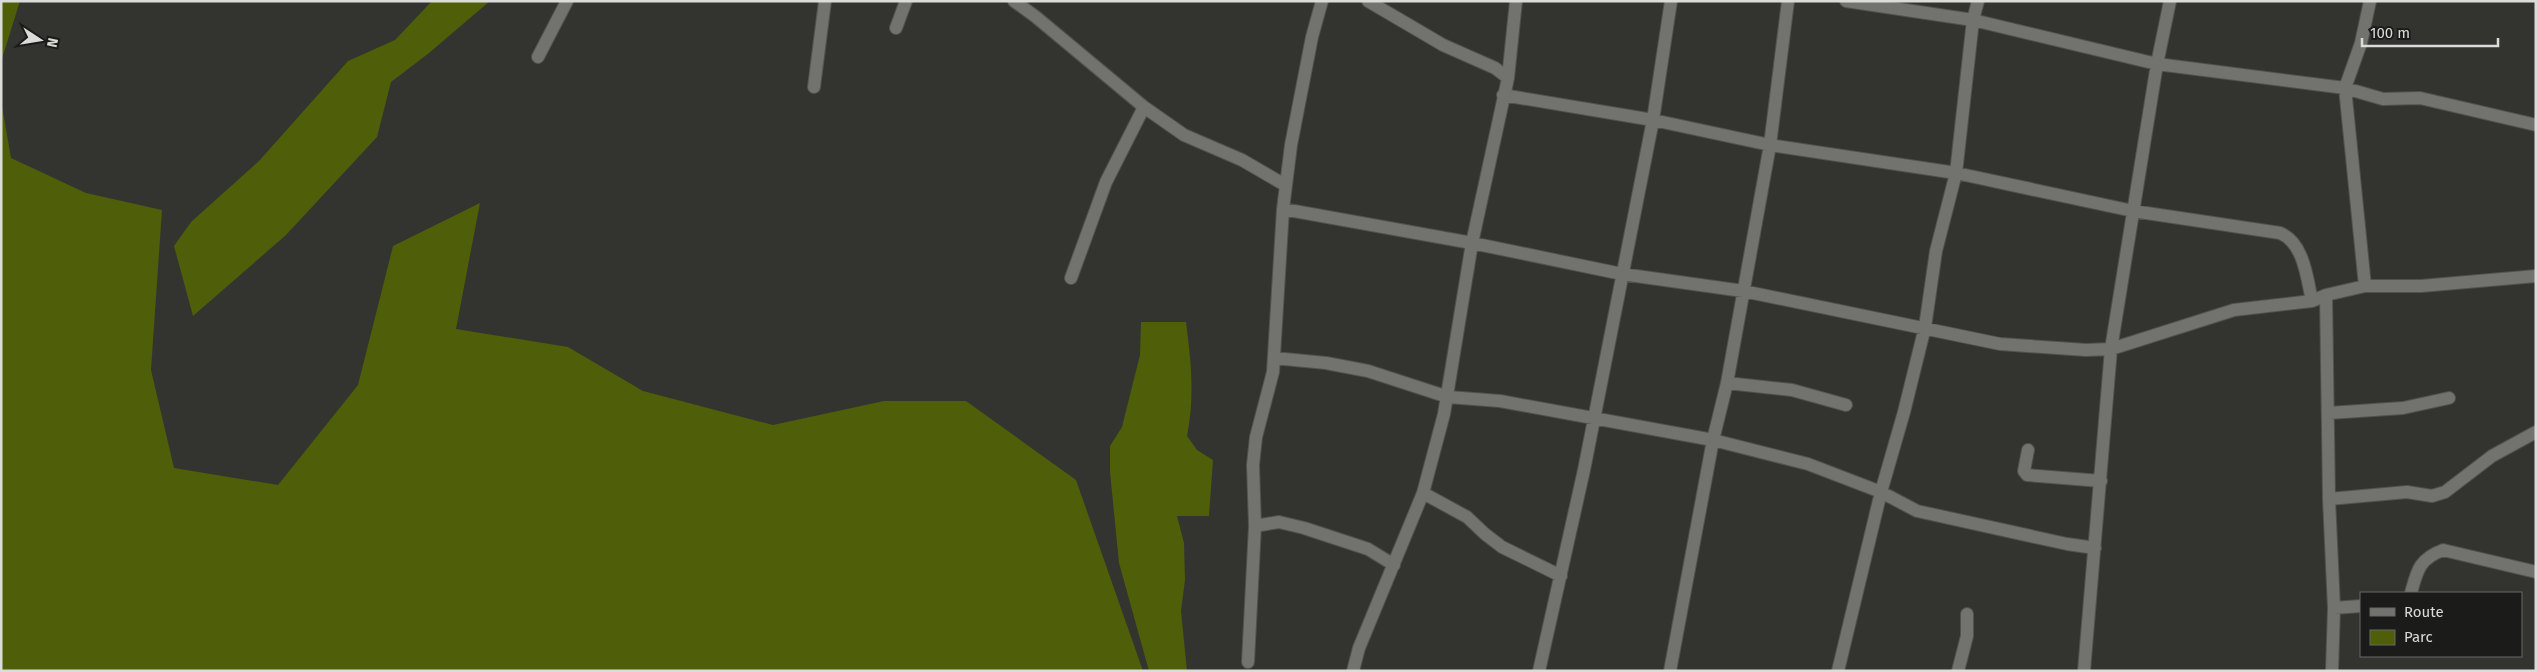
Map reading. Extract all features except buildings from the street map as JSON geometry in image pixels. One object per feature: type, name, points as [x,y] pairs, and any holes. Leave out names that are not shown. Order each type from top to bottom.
[{"type":"street","points":[[538,57],[567,1]]},
{"type":"street","points":[[814,87],[825,1]]},
{"type":"street","points":[[896,28],[906,1]]},
{"type":"street","points":[[1014,1],[1036,16],[1144,107],[1197,142],[1242,160],[1286,185]]},
{"type":"street","points":[[1248,662],[1255,526],[1253,465],[1256,437],[1273,372],[1286,185],[1312,38],[1322,1]]},
{"type":"street","points":[[1368,1],[1443,45],[1495,68],[1508,78]]},
{"type":"street","points":[[1353,671],[1360,648],[1422,493],[1448,397],[1472,243],[1508,78],[1516,1]]},
{"type":"street","points":[[1539,671],[1595,417],[1653,120],[1671,1]]},
{"type":"street","points":[[1670,671],[1714,440],[1727,383],[1770,145],[1788,1]]},
{"type":"street","points":[[1846,1],[1973,20],[2157,64],[2345,88],[2383,99],[2420,98],[2536,126]]},
{"type":"street","points":[[1838,671],[1880,492],[1904,412],[1925,327],[1936,251],[1956,173],[1973,20],[1978,1]]},
{"type":"street","points":[[2084,671],[2111,349],[2132,211],[2157,64],[2170,1]]},
{"type":"street","points":[[2365,286],[2345,88],[2361,42],[2370,1]]},
{"type":"street","points":[[1503,95],[1653,120],[1770,145],[1956,173],[2132,211],[2266,230],[2290,237],[2299,252],[2312,301]]},
{"type":"street","points":[[1071,278],[1106,182],[1144,107]]},
{"type":"street","points":[[1283,209],[1472,243],[1622,274],[1743,291],[1925,327],[2000,344],[2086,350],[2111,349],[2234,310],[2312,301],[2326,295],[2365,286],[2421,286],[2536,276]]},
{"type":"street","points":[[2326,295],[2329,499],[2334,608],[2332,671]]},
{"type":"street","points":[[1274,358],[1326,363],[1368,371],[1448,397],[1500,401],[1714,440],[1808,464],[1880,492],[1917,511],[2067,544],[2095,548]]},
{"type":"street","points":[[1727,383],[1792,390],[1846,405]]},
{"type":"street","points":[[2329,413],[2384,410],[2449,398]]},
{"type":"street","points":[[2329,499],[2407,492],[2432,496],[2445,492],[2492,456],[2536,432]]},
{"type":"street","points":[[2028,450],[2024,471],[2027,475],[2100,481]]},
{"type":"street","points":[[1422,493],[1468,517],[1502,547],[1561,576]]},
{"type":"street","points":[[1255,526],[1279,522],[1304,528],[1368,549],[1394,565]]},
{"type":"street","points":[[2411,592],[2418,566],[2435,552],[2442,550],[2536,572]]},
{"type":"street","points":[[2334,608],[2360,606]]},
{"type":"street","points":[[1958,671],[1967,636],[1967,614]]},
{"type":"green space","points":[[1,1],[20,1],[1,62]]},
{"type":"green space","points":[[432,1],[490,1],[429,53],[391,82],[377,137],[286,235],[193,316],[174,246],[191,222],[259,161],[348,61],[395,40]]},
{"type":"green space","points":[[1,100],[11,158],[86,193],[162,210],[151,370],[174,468],[278,485],[358,385],[393,246],[480,203],[456,329],[568,347],[643,391],[773,425],[884,401],[966,401],[1076,480],[1143,671],[1,671]]},
{"type":"green space","points":[[1141,322],[1186,322],[1192,392],[1187,436],[1197,450],[1213,460],[1209,516],[1177,516],[1184,543],[1185,580],[1181,611],[1187,671],[1149,671],[1119,563],[1110,472],[1110,446],[1122,427],[1140,355]]}]
